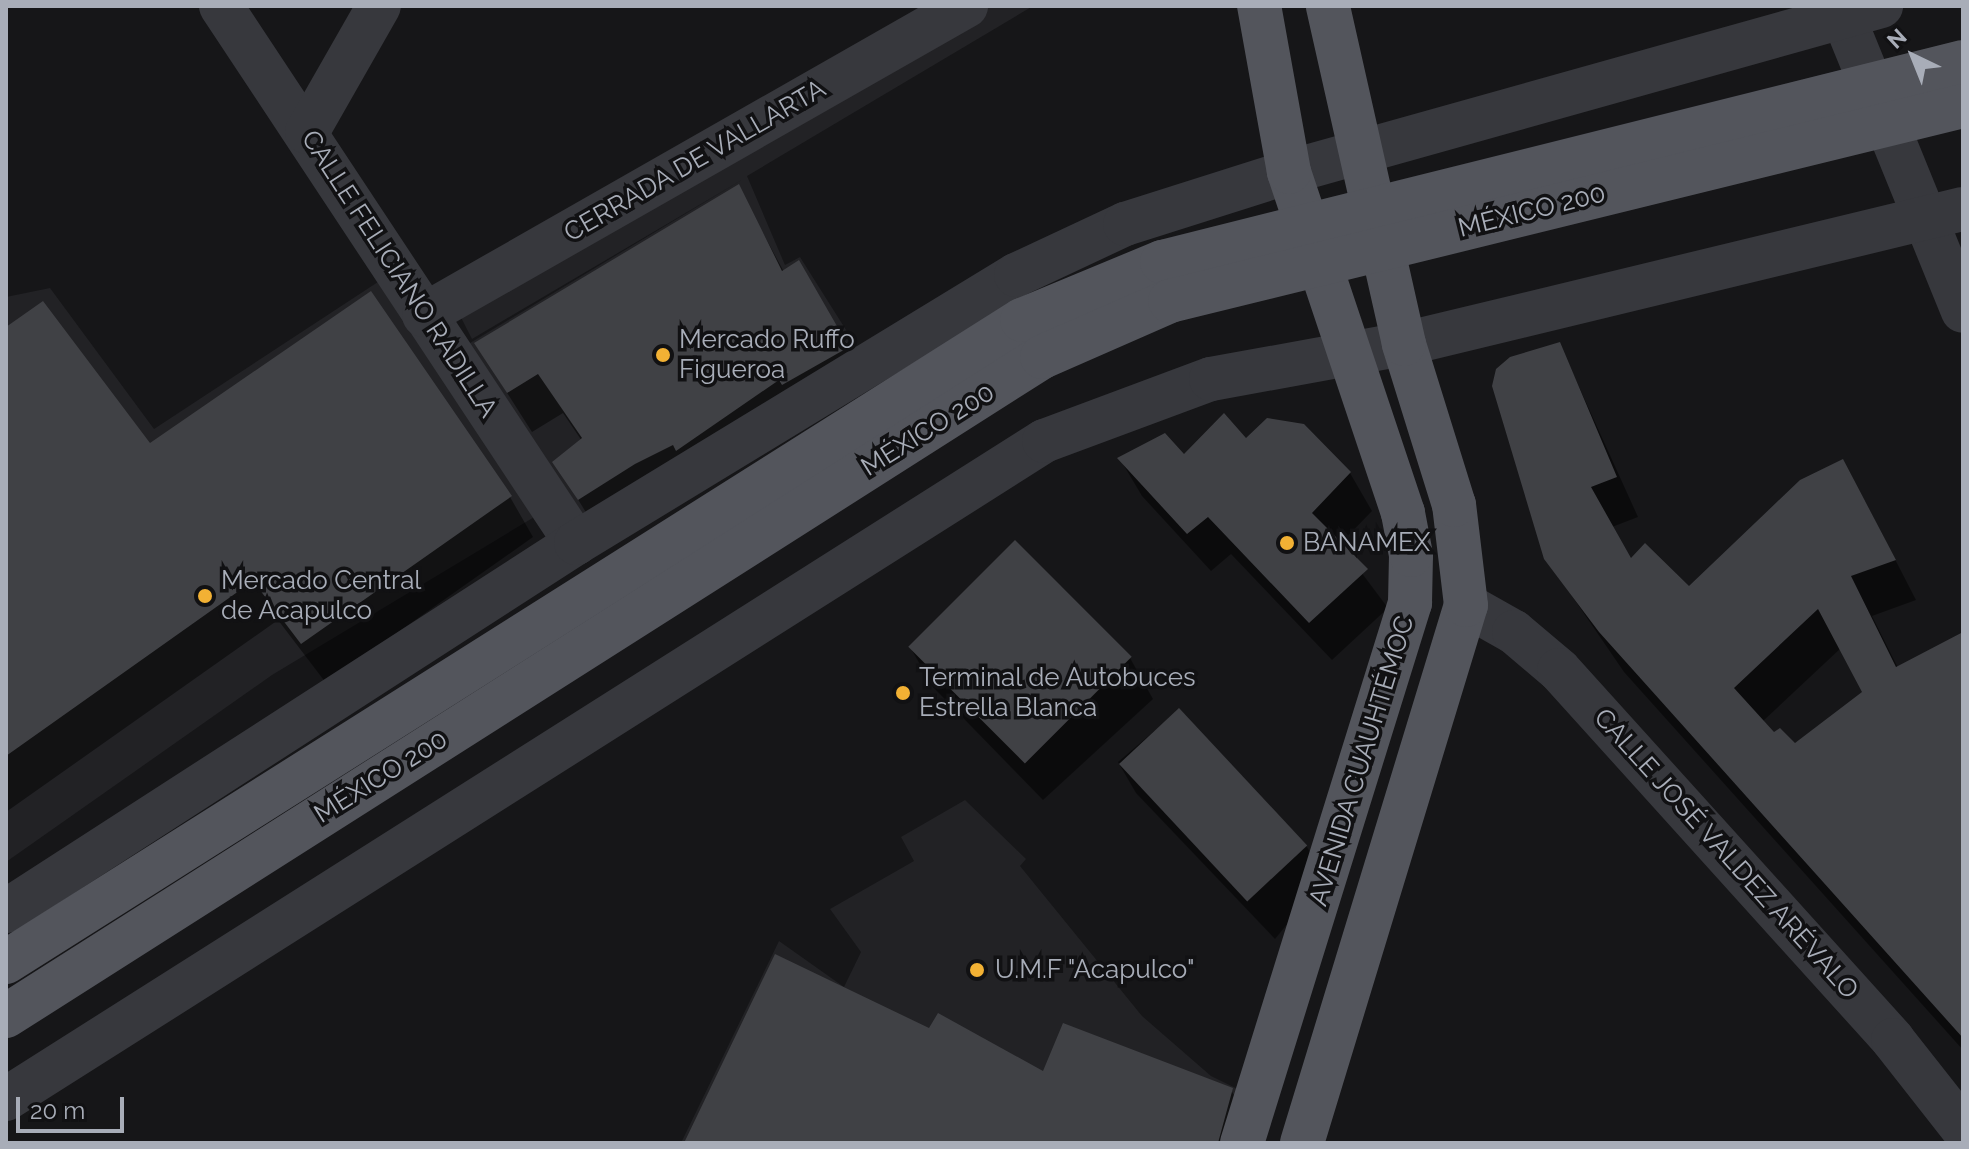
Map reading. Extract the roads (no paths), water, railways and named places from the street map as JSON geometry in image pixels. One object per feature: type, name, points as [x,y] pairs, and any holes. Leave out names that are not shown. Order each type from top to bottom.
[{"type":"main road","name":"AVENIDA CUAUHTÉMOC","points":[[1242,1143],[1410,603],[1403,513],[1347,357],[1289,172],[1259,6]]},
{"type":"main road","name":"AVENIDA CUAUHTÉMOC","points":[[1302,1143],[1466,605],[1454,505],[1404,344],[1357,154],[1328,6]]},
{"type":"main road","name":"MÉXICO 200","points":[[6,962],[1162,262],[1963,62]]},
{"type":"main road","name":"MÉXICO 200","points":[[6,1016],[1032,339],[1170,301],[1963,106]]},
{"type":"street","name":"CALLE FELICIANO RADILLA","points":[[221,6],[576,543]]},
{"type":"street","points":[[307,132],[379,6]]},
{"type":"street","name":"CERRADA DE VALLARTA","points":[[424,315],[966,6]]},
{"type":"street","points":[[6,911],[576,543],[1016,275],[1125,224],[1289,172],[1839,12],[1881,6]]},
{"type":"street","points":[[1839,12],[1920,220],[1963,311]]},
{"type":"street","points":[[6,1099],[1044,441],[1211,379],[1347,357],[1963,209]]},
{"type":"street","name":"CALLE JOSÉ VALDEZ ARÉVALO","points":[[1466,605],[1514,632],[1559,670],[1893,1040],[1963,1129]]},
{"type":"place","name":"Mercado Ruffo Figueroa","points":[[663,355]]},
{"type":"place","name":"BANAMEX","points":[[1287,543]]},
{"type":"place","name":"Mercado Central de Acapulco","points":[[205,596]]},
{"type":"place","name":"Terminal de Autobuces Estrella Blanca","points":[[903,693]]},
{"type":"place","name":"U.M.F \"Acapulco\"","points":[[977,970]]}]
